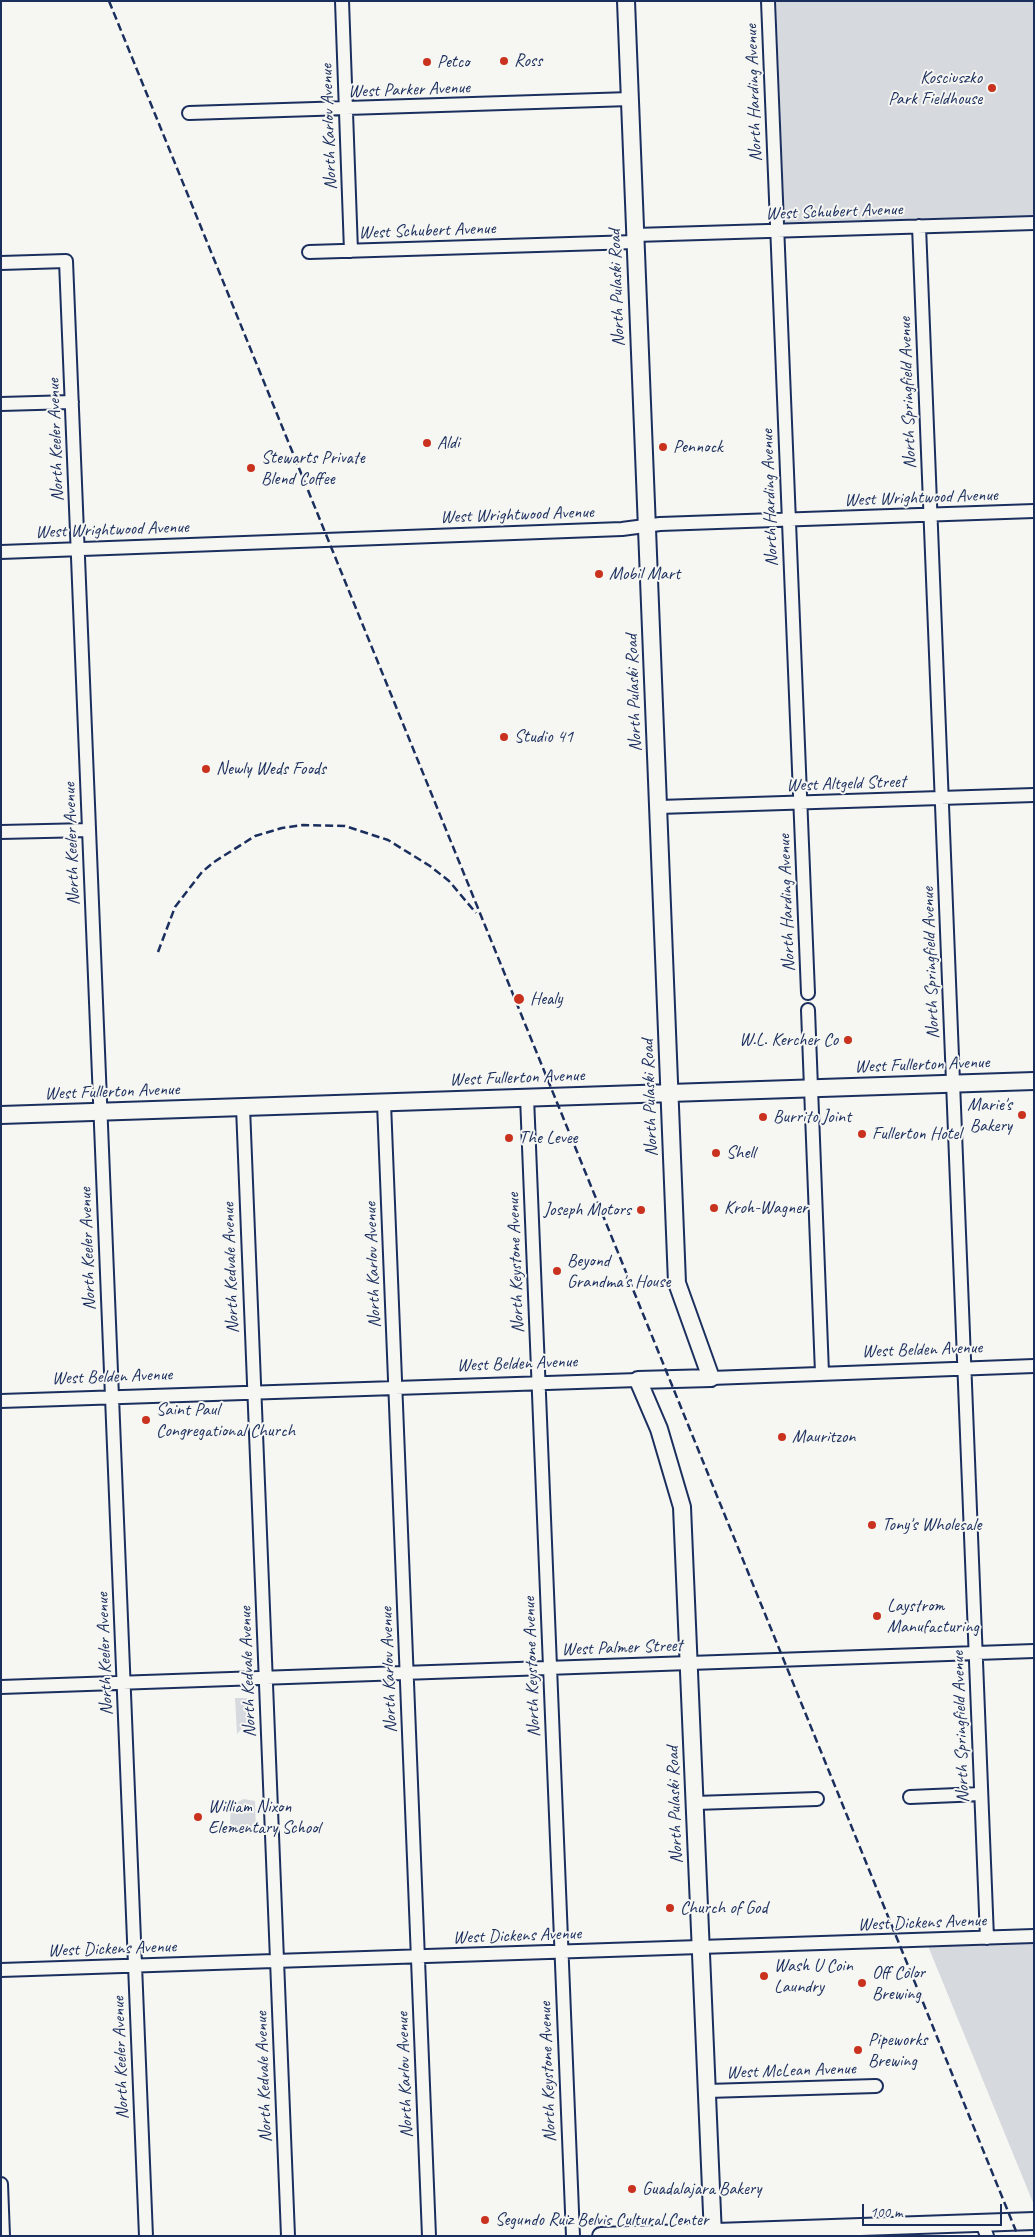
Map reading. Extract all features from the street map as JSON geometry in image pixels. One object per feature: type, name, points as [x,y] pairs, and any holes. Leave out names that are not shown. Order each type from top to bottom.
[{"type":"main road","name":"North Pulaski Road","points":[[626,1],[677,1283],[711,1378]]},
{"type":"main road","name":"West Fullerton Avenue","points":[[1,1115],[1034,1081]]},
{"type":"main road","name":"West Belden Avenue","points":[[638,1380],[711,1378]]},
{"type":"main road","name":"North Pulaski Road","points":[[638,1380],[659,1429],[682,1507],[713,2234]]},
{"type":"main road","points":[[601,2236],[984,2229],[1034,2221]]},
{"type":"street","name":"North Karlov Avenue","points":[[342,1],[351,251]]},
{"type":"street","name":"North Harding Avenue","points":[[768,1],[808,993]]},
{"type":"street","name":"West Parker Avenue","points":[[189,113],[630,99]]},
{"type":"street","name":"West Schubert Avenue","points":[[309,252],[635,239],[777,231],[1034,223]]},
{"type":"street","name":"North Springfield Avenue","points":[[919,226],[987,1938]]},
{"type":"street","name":"North Keeler Avenue","points":[[1,263],[66,261],[146,2236]]},
{"type":"street","points":[[1,404],[72,402]]},
{"type":"street","name":"West Wrightwood Avenue","points":[[1,552],[622,529],[660,524],[789,519],[1034,512]]},
{"type":"street","name":"West Altgeld Street","points":[[659,808],[1034,795]]},
{"type":"street","points":[[1,832],[89,830]]},
{"type":"street","points":[[808,1010],[822,1373]]},
{"type":"street","name":"North Keystone Avenue","points":[[526,1098],[572,2236]]},
{"type":"street","name":"North Karlov Avenue","points":[[384,1103],[429,2236]]},
{"type":"street","name":"North Kedvale Avenue","points":[[242,1107],[288,2236]]},
{"type":"street","name":"West Belden Avenue","points":[[711,1378],[1034,1366]]},
{"type":"street","name":"West Belden Avenue","points":[[1,1401],[638,1380]]},
{"type":"street","name":"West Palmer Street","points":[[1,1687],[1034,1652]]},
{"type":"street","points":[[910,1797],[981,1794]]},
{"type":"street","points":[[695,1803],[817,1799]]},
{"type":"street","name":"West Dickens Avenue","points":[[1,1970],[1034,1936]]},
{"type":"street","name":"West McLean Avenue","points":[[707,2091],[876,2086]]},
{"type":"street","points":[[1,2184],[3,2236]]},
{"type":"shaded area","points":[[776,1],[1034,1],[1034,218],[785,227]]},
{"type":"shaded area","points":[[235,1698],[247,1698],[248,1721],[237,1734]]},
{"type":"shaded area","points":[[244,1799],[255,1801],[256,1832],[251,1834],[236,1831],[230,1823],[231,1807]]},
{"type":"shaded area","points":[[1034,1942],[1034,2205],[928,1946]]},
{"type":"railway","points":[[109,1],[1018,2236]]},
{"type":"railway","points":[[158,952],[175,907],[202,872],[214,862],[255,836],[282,828],[303,825],[345,826],[388,840],[430,866],[449,881],[476,913]]},
{"type":"place","name":"Ross","points":[[504,61]]},
{"type":"place","name":"Petco","points":[[427,62]]},
{"type":"place","name":"Kosciuszko Park Fieldhouse","points":[[992,88]]},
{"type":"place","name":"Aldi","points":[[427,443]]},
{"type":"place","name":"Pennock","points":[[663,447]]},
{"type":"place","name":"Stewarts Private Blend Coffee","points":[[251,468]]},
{"type":"place","name":"Mobil Mart","points":[[599,574]]},
{"type":"place","name":"Studio 41","points":[[504,737]]},
{"type":"place","name":"Newly Weds Foods","points":[[206,769]]},
{"type":"place","name":"Healy","points":[[519,999]]},
{"type":"place","name":"W.L. Kercher Co","points":[[848,1040]]},
{"type":"place","name":"Marie's Bakery","points":[[1022,1115]]},
{"type":"place","name":"Burrito Joint","points":[[763,1117]]},
{"type":"place","name":"Fullerton Hotel","points":[[862,1134]]},
{"type":"place","name":"The Levee","points":[[509,1138]]},
{"type":"place","name":"Shell","points":[[716,1153]]},
{"type":"place","name":"Kroh-Wagner","points":[[714,1208]]},
{"type":"place","name":"Joseph Motors","points":[[641,1210]]},
{"type":"place","name":"Beyond Grandma's House","points":[[557,1271]]},
{"type":"place","name":"Saint Paul Congregational Church","points":[[146,1420]]},
{"type":"place","name":"Mauritzon","points":[[782,1437]]},
{"type":"place","name":"Tony's Wholesale","points":[[872,1525]]},
{"type":"place","name":"Laystrom Manufacturing","points":[[877,1616]]},
{"type":"place","name":"William Nixon Elementary School","points":[[198,1817]]},
{"type":"place","name":"Church of God","points":[[670,1908]]},
{"type":"place","name":"Wash U Coin Laundry","points":[[764,1976]]},
{"type":"place","name":"Off Color Brewing","points":[[862,1983]]},
{"type":"place","name":"Pipeworks Brewing","points":[[858,2050]]},
{"type":"place","name":"Guadalajara Bakery","points":[[632,2189]]},
{"type":"place","name":"Segundo Ruiz Belvis Cultural Center","points":[[485,2220]]}]
